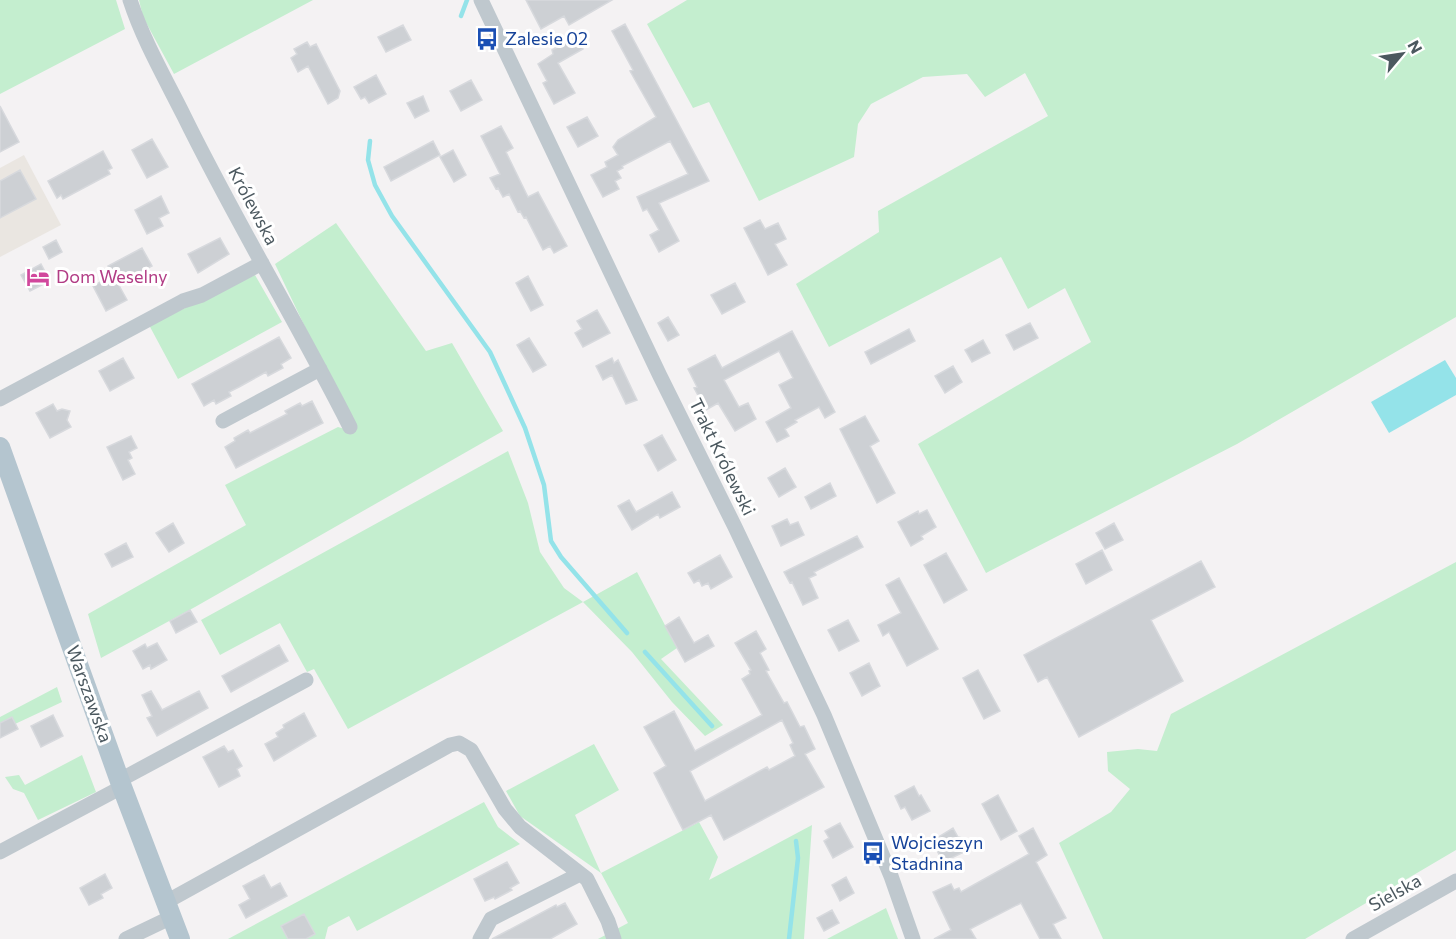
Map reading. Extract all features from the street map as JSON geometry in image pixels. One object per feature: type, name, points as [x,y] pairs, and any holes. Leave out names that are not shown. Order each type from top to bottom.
[{"type":"main road","name":"Warszawska","points":[[0,447],[121,784],[180,939]]},
{"type":"street","name":"Królewska","points":[[130,0],[136,21],[194,137],[350,427]]},
{"type":"street","name":"Trakt Królewski","points":[[481,0],[824,715],[891,876],[913,939]]},
{"type":"street","points":[[0,399],[262,263]]},
{"type":"street","points":[[223,421],[320,369]]},
{"type":"street","points":[[0,852],[306,680]]},
{"type":"street","points":[[126,939],[169,909],[450,745],[459,743],[471,750],[505,809],[520,826],[587,879],[609,921],[614,939]]},
{"type":"street","points":[[480,939],[491,919],[580,874]]},
{"type":"street","name":"Sielska","points":[[1353,939],[1456,881]]},
{"type":"shaded area","points":[[24,155],[61,225],[0,257],[0,168]]},
{"type":"green space","points":[[0,0],[116,0],[125,29],[0,94]]},
{"type":"green space","points":[[139,0],[313,0],[174,74],[143,17]]},
{"type":"green space","points":[[687,0],[1456,0],[1456,317],[1237,444],[986,573],[918,444],[1091,342],[1065,288],[1028,309],[1001,257],[829,347],[796,284],[879,232],[878,211],[1048,116],[1025,73],[985,97],[967,74],[923,77],[871,104],[858,124],[854,157],[759,201],[709,102],[693,108],[647,24]]},
{"type":"green space","points":[[336,223],[426,351],[452,343],[503,431],[195,607],[101,658],[88,614],[246,525],[225,485],[338,427],[355,432],[275,264]]},
{"type":"green space","points":[[255,275],[282,322],[178,379],[149,325]]},
{"type":"green space","points":[[508,451],[528,503],[540,552],[564,588],[583,602],[348,729],[314,669],[307,672],[280,623],[220,655],[201,620]]},
{"type":"green space","points":[[1456,562],[1456,850],[1305,939],[1103,939],[1059,843],[1111,812],[1130,789],[1108,771],[1107,752],[1138,749],[1157,751],[1171,714]]},
{"type":"green space","points":[[637,572],[677,648],[661,659],[723,725],[705,736],[672,702],[632,652],[583,602]]},
{"type":"green space","points":[[57,687],[62,702],[15,724],[12,717],[0,723],[0,717]]},
{"type":"green space","points":[[594,744],[619,790],[575,815],[601,873],[520,816],[506,791]]},
{"type":"green space","points":[[82,755],[96,792],[38,820],[24,793],[13,789],[5,777],[19,775],[25,785]]},
{"type":"green space","points":[[484,802],[498,827],[520,844],[357,931],[349,916],[328,927],[325,939],[228,939]]},
{"type":"green space","points":[[699,822],[718,857],[709,880],[812,825],[804,939],[598,939],[628,923],[601,873]]},
{"type":"green space","points":[[886,908],[898,939],[827,939]]},
{"type":"water","points":[[1445,360],[1456,378],[1456,395],[1389,433],[1371,402]]},
{"type":"building","points":[[526,0],[612,0],[569,25],[564,16],[541,29]]},
{"type":"building","points":[[625,24],[709,181],[659,203],[679,241],[659,252],[650,235],[659,230],[647,209],[643,211],[637,197],[688,174],[670,141],[622,166],[623,168],[617,171],[621,178],[615,181],[619,189],[603,197],[591,175],[607,167],[605,162],[618,155],[613,147],[618,140],[656,117],[630,71],[633,70],[612,31]]},
{"type":"building","points":[[403,25],[411,40],[386,52],[378,37]]},
{"type":"building","points":[[576,37],[583,49],[558,63],[575,93],[554,104],[543,83],[547,81],[538,64],[553,54],[552,50]]},
{"type":"building","points":[[307,42],[310,47],[316,44],[340,91],[338,98],[328,104],[308,66],[298,72],[291,58],[297,54],[294,49]]},
{"type":"building","points":[[376,75],[386,94],[369,103],[365,97],[361,99],[354,87]]},
{"type":"building","points":[[471,80],[482,100],[461,111],[450,91]]},
{"type":"building","points":[[423,96],[429,111],[415,118],[407,103]]},
{"type":"building","points":[[0,106],[19,142],[0,152]]},
{"type":"building","points":[[587,117],[598,136],[578,147],[567,127]]},
{"type":"building","points":[[501,126],[513,148],[506,152],[528,197],[538,192],[567,246],[554,253],[550,246],[543,250],[526,217],[524,218],[520,211],[518,212],[509,194],[503,197],[490,178],[500,174],[481,136]]},
{"type":"building","points":[[152,139],[168,167],[147,178],[132,150]]},
{"type":"building","points":[[433,141],[440,155],[391,181],[384,167]]},
{"type":"building","points":[[453,150],[466,175],[454,182],[440,157]]},
{"type":"building","points":[[103,151],[112,168],[108,170],[110,174],[63,199],[61,195],[57,198],[48,181]]},
{"type":"building","points":[[20,170],[36,199],[0,218],[0,181]]},
{"type":"building","points":[[161,196],[169,213],[159,218],[163,226],[147,234],[135,210]]},
{"type":"building","points":[[760,220],[765,229],[778,223],[786,239],[775,244],[787,265],[768,275],[744,228]]},
{"type":"building","points":[[220,238],[229,254],[198,273],[188,254]]},
{"type":"building","points":[[56,240],[62,252],[49,259],[43,247]]},
{"type":"building","points":[[142,248],[152,266],[119,284],[116,280],[127,300],[106,311],[93,286],[113,275],[108,266]]},
{"type":"building","points":[[41,264],[50,281],[30,291],[21,275]]},
{"type":"building","points":[[528,276],[543,305],[531,311],[516,283]]},
{"type":"building","points":[[735,283],[745,302],[722,314],[711,295]]},
{"type":"building","points":[[597,310],[610,333],[583,347],[575,333],[582,329],[577,321]]},
{"type":"building","points":[[668,317],[679,335],[668,341],[658,323]]},
{"type":"building","points":[[1030,323],[1038,338],[1014,350],[1006,335]]},
{"type":"building","points":[[909,329],[915,341],[871,364],[865,352]]},
{"type":"building","points":[[792,331],[835,412],[825,418],[819,407],[795,420],[797,422],[785,429],[789,436],[777,442],[766,422],[791,408],[779,385],[793,378],[779,351],[724,380],[739,407],[748,403],[756,419],[735,431],[718,403],[706,410],[694,388],[697,387],[688,369],[715,355],[722,368]]},
{"type":"building","points":[[279,337],[291,358],[281,364],[283,368],[268,376],[266,372],[229,392],[231,396],[216,404],[214,400],[204,406],[192,384]]},
{"type":"building","points":[[529,338],[546,365],[533,372],[517,345]]},
{"type":"building","points":[[983,340],[990,353],[972,362],[965,350]]},
{"type":"building","points":[[123,358],[134,378],[110,391],[99,371]]},
{"type":"building","points":[[612,358],[614,363],[618,360],[637,400],[626,404],[612,375],[603,380],[596,366]]},
{"type":"building","points":[[953,366],[962,382],[945,393],[935,376]]},
{"type":"building","points":[[312,401],[323,423],[236,468],[225,447],[235,441],[234,438],[248,430],[250,433],[287,414],[285,411],[300,403],[302,406]]},
{"type":"building","points":[[53,404],[57,411],[62,409],[70,411],[67,420],[71,427],[50,438],[36,413]]},
{"type":"building","points":[[865,416],[879,441],[870,446],[895,493],[877,503],[840,429]]},
{"type":"building","points":[[662,435],[676,460],[658,471],[644,445]]},
{"type":"building","points":[[131,436],[137,448],[129,452],[132,458],[128,460],[135,474],[123,480],[107,447]]},
{"type":"building","points":[[785,468],[796,487],[779,497],[768,478]]},
{"type":"building","points":[[830,483],[836,496],[811,509],[805,497]]},
{"type":"building","points":[[672,492],[680,507],[660,518],[658,514],[632,530],[618,506],[629,500],[636,512]]},
{"type":"building","points":[[927,510],[936,527],[921,536],[923,539],[911,546],[898,522],[918,511],[919,514]]},
{"type":"building","points":[[787,519],[790,525],[798,522],[804,535],[781,546],[772,526]]},
{"type":"building","points":[[173,523],[184,543],[169,552],[156,533]]},
{"type":"building","points":[[1114,523],[1123,540],[1105,549],[1096,533]]},
{"type":"building","points":[[857,536],[863,547],[814,572],[816,575],[809,578],[818,598],[803,605],[792,582],[790,583],[784,572]]},
{"type":"building","points":[[126,543],[133,557],[112,567],[105,554]]},
{"type":"building","points":[[1102,550],[1112,570],[1086,584],[1076,564]]},
{"type":"building","points":[[946,553],[967,590],[944,603],[924,565]]},
{"type":"building","points":[[720,555],[732,577],[711,589],[708,583],[702,586],[699,580],[694,583],[688,573]]},
{"type":"building","points":[[1201,561],[1215,587],[1151,620],[1183,681],[1079,737],[1047,677],[1038,682],[1024,655]]},
{"type":"building","points":[[899,578],[938,649],[907,666],[889,632],[883,636],[878,625],[901,613],[886,585]]},
{"type":"building","points":[[190,610],[197,622],[176,633],[170,621]]},
{"type":"building","points":[[679,617],[694,643],[708,635],[714,646],[685,662],[665,626]]},
{"type":"building","points":[[848,620],[859,641],[839,651],[828,630]]},
{"type":"building","points":[[756,631],[766,649],[760,653],[769,670],[766,671],[784,703],[787,702],[800,727],[804,726],[815,749],[805,754],[824,787],[724,840],[711,815],[683,830],[654,773],[666,766],[644,727],[674,711],[695,751],[762,715],[742,679],[750,674],[751,670],[735,643]],"holes":[[[782,720],[793,743],[790,745],[795,756],[769,770],[767,767],[705,801],[690,771]]]},
{"type":"building","points":[[157,643],[167,660],[151,669],[150,665],[143,669],[133,651],[145,644],[147,648]]},
{"type":"building","points":[[279,645],[288,661],[231,692],[222,676]]},
{"type":"building","points":[[869,663],[880,686],[862,696],[850,673]]},
{"type":"building","points":[[978,670],[1000,711],[984,719],[963,678]]},
{"type":"building","points":[[151,691],[162,710],[199,691],[208,708],[157,736],[147,718],[152,716],[142,695]]},
{"type":"building","points":[[304,713],[316,736],[274,761],[265,744],[278,737],[276,733],[284,728],[283,725]]},
{"type":"building","points":[[53,715],[63,736],[41,747],[31,726]]},
{"type":"building","points":[[12,717],[18,729],[0,738],[0,723]]},
{"type":"building","points":[[224,746],[228,752],[233,750],[242,766],[237,769],[240,776],[219,787],[203,757]]},
{"type":"building","points":[[914,786],[930,811],[912,820],[905,807],[901,809],[895,796]]},
{"type":"building","points":[[998,795],[1017,831],[1001,840],[982,804]]},
{"type":"building","points":[[840,823],[853,847],[833,858],[824,841],[829,838],[825,831]]},
{"type":"building","points":[[953,828],[958,837],[963,838],[960,849],[962,853],[943,862],[932,841]]},
{"type":"building","points":[[1033,828],[1047,855],[1036,862],[1066,918],[1053,924],[1061,939],[1040,939],[1021,903],[970,929],[976,939],[934,939],[951,930],[933,892],[951,884],[954,890],[959,888],[961,892],[1029,854],[1019,836]]},
{"type":"building","points":[[507,862],[519,883],[510,888],[512,890],[495,899],[494,897],[485,901],[474,879]]},
{"type":"building","points":[[105,874],[112,888],[101,894],[103,898],[89,905],[80,888]]},
{"type":"building","points":[[264,875],[271,888],[280,883],[287,896],[246,918],[239,905],[250,899],[243,886]]},
{"type":"building","points":[[846,877],[854,893],[840,901],[832,885]]},
{"type":"building","points":[[565,903],[577,924],[550,939],[492,939],[556,905],[557,907]]},
{"type":"building","points":[[832,910],[839,923],[824,931],[817,918]]},
{"type":"building","points":[[304,914],[315,934],[306,939],[288,939],[281,926]]},
{"type":"waterway","points":[[461,16],[467,0]]},
{"type":"waterway","points":[[370,141],[368,160],[375,185],[392,216],[490,352],[525,428],[544,485],[551,541],[561,557],[627,633]]},
{"type":"waterway","points":[[645,652],[712,726]]},
{"type":"waterway","points":[[789,939],[798,858],[796,841]]},
{"type":"place","name":"Zalesie 02","points":[[487,39]]},
{"type":"place","name":"Dom Weselny","points":[[38,277]]},
{"type":"place","name":"Wojcieszyn Stadnina","points":[[873,853]]}]
